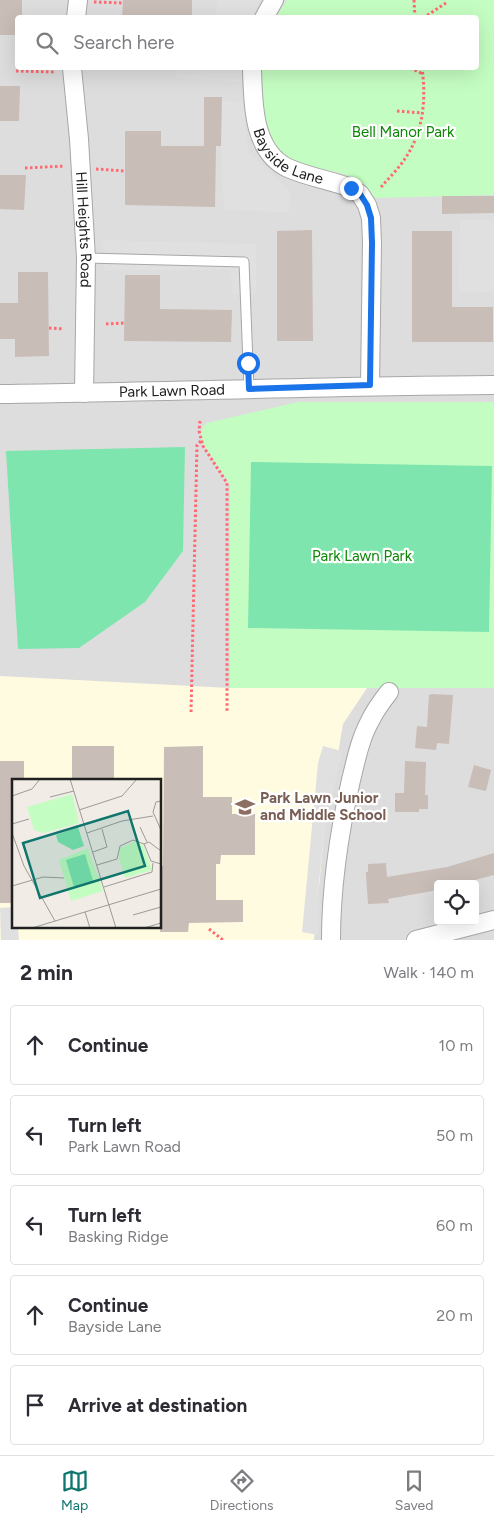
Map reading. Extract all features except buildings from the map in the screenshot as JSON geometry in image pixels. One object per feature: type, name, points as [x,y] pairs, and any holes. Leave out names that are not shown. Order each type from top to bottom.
[{"type":"street","points":[[266,15],[274,0]]},
{"type":"street","name":"Hill Heights Road","points":[[72,70],[86,258],[84,393]]},
{"type":"street","name":"Bayside Lane","points":[[252,70],[257,126],[261,140],[268,151],[286,167],[351,188],[360,194],[367,205],[372,243],[370,385]]},
{"type":"street","name":"Park Lawn Road","points":[[0,394],[370,385],[494,385]]},
{"type":"street","points":[[331,940],[335,862],[350,786],[364,734],[374,714],[389,692]]},
{"type":"street","points":[[416,940],[494,920]]},
{"type":"lane","points":[[86,258],[244,262],[249,389]]},
{"type":"path","points":[[414,0],[415,15]]},
{"type":"path","points":[[78,6],[123,2]]},
{"type":"path","points":[[428,15],[446,3]]},
{"type":"path","points":[[16,71],[72,70]]},
{"type":"path","points":[[414,70],[423,74]]},
{"type":"path","points":[[381,188],[408,155],[415,140],[422,113],[425,84],[422,70]]},
{"type":"path","points":[[397,111],[422,113]]},
{"type":"path","points":[[25,168],[80,166],[125,171]]},
{"type":"path","points":[[106,324],[124,323]]},
{"type":"path","points":[[49,328],[64,329]]},
{"type":"path","points":[[200,421],[203,446],[228,483],[227,712]]},
{"type":"path","points":[[191,712],[197,445],[202,440]]},
{"type":"path","points":[[209,929],[223,940]]},
{"type":"shaded area","points":[[0,0],[494,0],[494,940],[0,940]]},
{"type":"shaded area","points":[[217,0],[259,0],[255,15],[216,15]]},
{"type":"shaded area","points":[[176,70],[247,70],[244,82],[176,78]]},
{"type":"shaded area","points":[[219,100],[243,103],[248,152],[291,192],[289,212],[224,210]]},
{"type":"shaded area","points":[[460,220],[494,220],[494,292],[459,291]]},
{"type":"shaded area","points":[[103,240],[256,244],[256,294],[232,294],[231,270],[104,270]]},
{"type":"shaded area","name":"Park Lawn Junior and Middle School","points":[[0,676],[230,688],[367,688],[343,724],[324,834],[314,940],[0,940]]},
{"type":"shaded area","points":[[323,746],[342,751],[324,834],[319,882],[318,935],[302,932],[318,763]]},
{"type":"shaded area","points":[[12,907],[12,928],[18,928],[19,940],[1,940],[0,908]]},
{"type":"green space","name":"Bell Manor Park","points":[[287,0],[494,0],[494,195],[375,198],[364,184],[350,176],[303,166],[289,160],[277,151],[268,136],[262,102],[261,70],[479,70],[479,15],[277,15]]},
{"type":"green space","name":"Park Lawn Park","points":[[298,402],[494,402],[494,688],[230,688],[230,485],[204,445],[201,435],[203,427],[207,423]]},
{"type":"green space","points":[[185,447],[183,551],[145,602],[79,648],[18,649],[6,451]]},
{"type":"green space","points":[[251,462],[492,466],[489,632],[248,628]]},
{"type":"place","name":"Park Lawn Junior and Middle School","points":[[245,807]]},
{"type":"route","points":[[248,363],[249,389],[370,385],[371,218],[367,205],[360,194],[351,188]]}]
